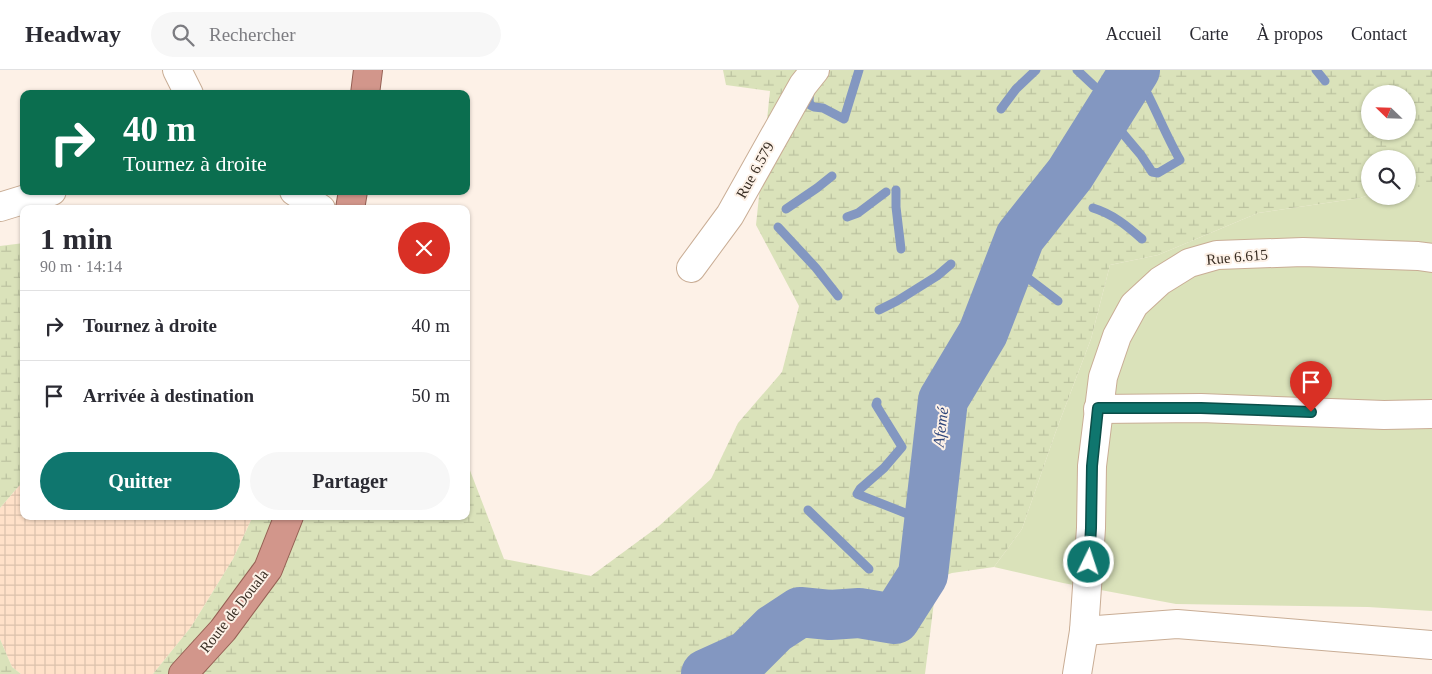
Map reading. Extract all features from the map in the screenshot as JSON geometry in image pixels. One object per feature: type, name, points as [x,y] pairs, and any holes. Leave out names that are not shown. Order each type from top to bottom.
[{"type":"highway","points":[[366,90],[368,70]]},
{"type":"highway","name":"Route de Douala","points":[[183,674],[223,630],[268,569],[287,520]]},
{"type":"street","points":[[177,70],[187,90]]},
{"type":"street","name":"Rue 6.579","points":[[691,268],[730,215],[803,85],[815,70]]},
{"type":"street","points":[[0,207],[39,195]]},
{"type":"street","points":[[300,195],[315,205]]},
{"type":"street","name":"Rue 6.615","points":[[1076,674],[1084,630],[1091,528],[1092,466],[1098,408],[1103,377],[1114,344],[1134,305],[1160,280],[1189,263],[1217,256],[1303,252],[1432,258]]},
{"type":"street","points":[[1098,408],[1201,408],[1384,415],[1432,414]]},
{"type":"street","points":[[1084,630],[1177,624],[1432,645]]},
{"type":"shaded area","points":[[20,485],[20,520],[251,520],[233,559],[191,627],[153,674],[21,674],[12,667],[0,639],[0,508]]},
{"type":"green space","points":[[723,70],[1432,70],[1432,187],[1416,187],[1416,150],[1361,150],[1361,198],[1258,213],[1158,255],[1110,265],[1091,339],[1022,529],[994,567],[952,573],[937,578],[925,674],[153,674],[191,627],[233,559],[251,520],[470,520],[470,470],[504,559],[591,576],[659,526],[711,479],[738,423],[782,372],[799,306],[756,225],[770,91],[726,85]]},
{"type":"green space","points":[[1416,187],[1432,187],[1432,611],[1368,607],[1176,604],[1063,583],[994,567],[1022,529],[1091,339],[1110,265],[1158,255],[1258,213],[1360,198],[1361,205],[1416,205]]},
{"type":"green space","points":[[20,244],[20,485],[0,508],[0,246]]},
{"type":"green space","points":[[0,639],[12,667],[21,674],[0,674]]},
{"type":"waterway","points":[[810,91],[810,105],[823,108],[844,119],[859,70]]},
{"type":"waterway","points":[[1001,109],[1016,89],[1036,70]]},
{"type":"waterway","points":[[1077,70],[1094,86]]},
{"type":"waterway","name":"Afemé","points":[[706,674],[748,655],[774,629],[800,612],[830,615],[859,613],[895,619],[923,575],[943,400],[983,333],[1020,237],[1070,174],[1135,70]]},
{"type":"waterway","points":[[1104,120],[1114,123],[1141,155],[1152,172],[1158,173],[1180,160],[1139,80],[1136,70]]},
{"type":"waterway","points":[[1316,70],[1325,81]]},
{"type":"waterway","points":[[786,209],[832,176]]},
{"type":"waterway","points":[[896,190],[901,249]]},
{"type":"waterway","points":[[847,217],[858,213],[886,192]]},
{"type":"waterway","points":[[1093,208],[1113,217],[1142,239]]},
{"type":"waterway","points":[[778,227],[816,268],[838,296]]},
{"type":"waterway","points":[[879,310],[937,276],[951,264]]},
{"type":"waterway","points":[[1020,272],[1058,301]]},
{"type":"waterway","points":[[877,402],[876,405],[902,447],[884,468],[860,489],[857,494],[918,518]]},
{"type":"waterway","points":[[808,510],[869,569]]},
{"type":"route","points":[[1089,562],[1092,466],[1098,408],[1201,408],[1311,412]]}]
